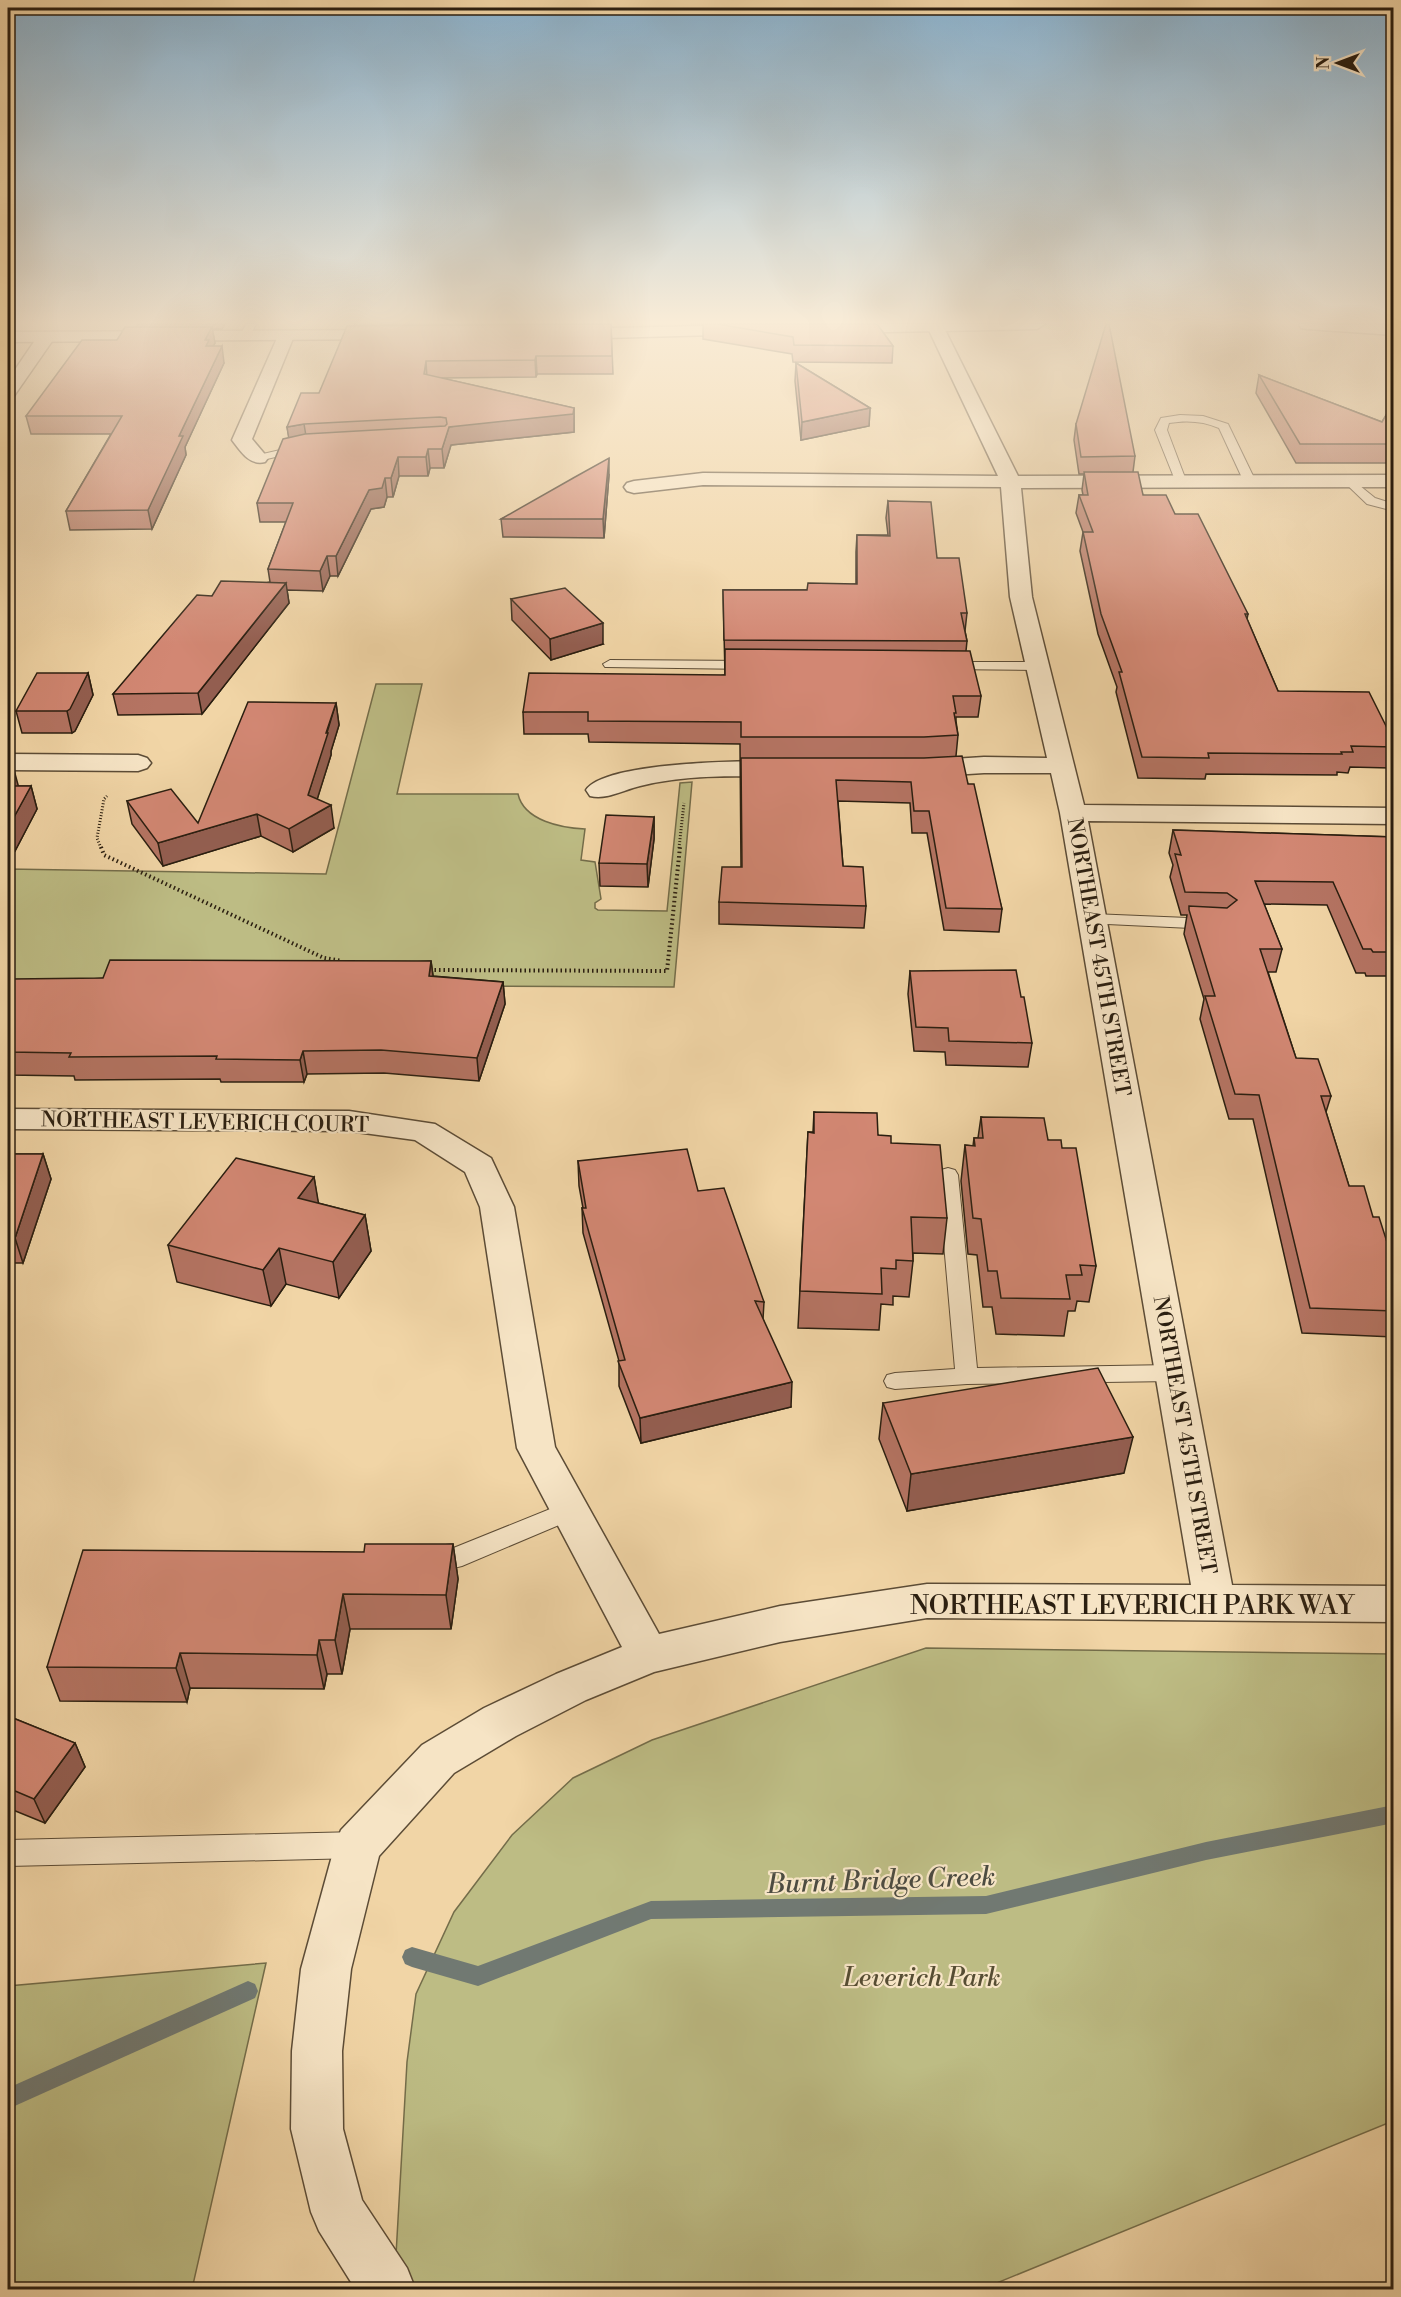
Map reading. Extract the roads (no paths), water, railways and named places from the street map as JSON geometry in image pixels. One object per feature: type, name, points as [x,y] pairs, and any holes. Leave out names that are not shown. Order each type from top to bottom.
[{"type":"street","points":[[246,431],[242,440],[258,458]]},
{"type":"street","name":"NORTHEAST 45TH STREET","points":[[986,431],[1010,480],[1021,597],[1073,813],[1215,1604]]},
{"type":"street","points":[[634,487],[703,479],[1181,483],[1394,481]]},
{"type":"street","points":[[8,762],[138,763]]},
{"type":"street","points":[[899,769],[984,765],[1063,766]]},
{"type":"street","points":[[599,790],[639,776],[688,769],[805,769]]},
{"type":"street","points":[[1073,813],[1394,816]]},
{"type":"street","name":"NORTHEAST LEVERICH COURT","points":[[8,1119],[349,1120],[423,1131],[479,1166],[497,1207],[536,1448],[648,1655]]},
{"type":"street","name":"NORTHEAST LEVERICH PARK WAY","points":[[387,2288],[338,2212],[317,2129],[317,2050],[326,1970],[358,1845],[438,1759],[500,1722],[571,1687],[648,1655],[780,1624],[927,1601],[1394,1604]]},
{"type":"lane","points":[[1161,431],[1181,483]]},
{"type":"lane","points":[[1226,431],[1250,482]]},
{"type":"lane","points":[[258,458],[318,447]]},
{"type":"lane","points":[[1349,482],[1371,501],[1394,508]]},
{"type":"lane","points":[[610,664],[765,665]]},
{"type":"lane","points":[[931,666],[1038,666]]},
{"type":"lane","points":[[1092,919],[1222,924]]},
{"type":"lane","points":[[948,1175],[967,1376]]},
{"type":"lane","points":[[895,1381],[967,1376],[1173,1373]]},
{"type":"lane","points":[[405,1558],[453,1559],[570,1510]]},
{"type":"lane","points":[[8,1853],[358,1845]]},
{"type":"waterway","name":"Burnt Bridge Creek","points":[[412,1957],[478,1976],[651,1910],[986,1905],[1206,1851],[1394,1814]]},
{"type":"waterway","name":"Burnt Bridge Creek","points":[[8,2099],[248,1991]]},
{"type":"park label","name":"Leverich Park","points":[[922,1977]]}]
